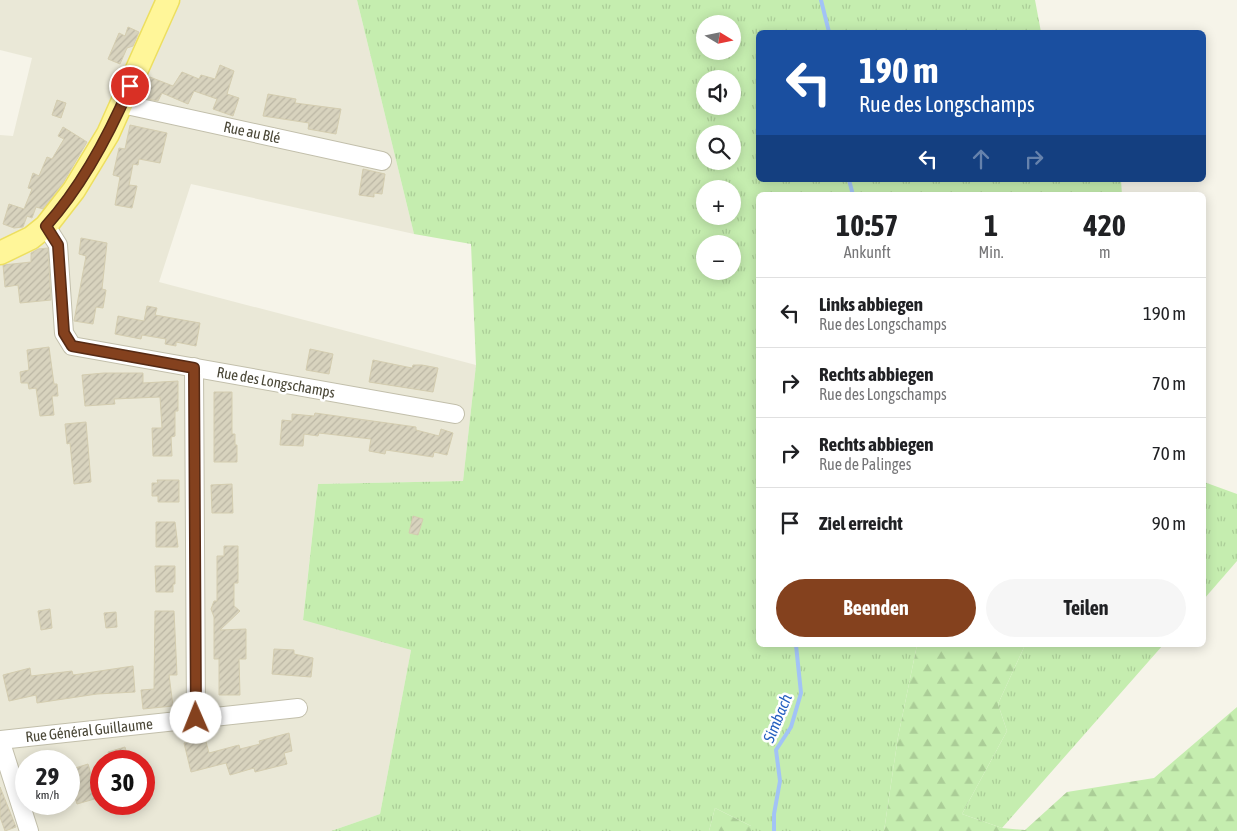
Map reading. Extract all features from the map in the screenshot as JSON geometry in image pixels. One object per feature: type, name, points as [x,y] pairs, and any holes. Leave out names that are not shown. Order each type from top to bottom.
[{"type":"main road","points":[[0,253],[31,238],[46,226],[74,190],[108,134],[168,0]]},
{"type":"street","name":"Rue au Blé","points":[[122,104],[382,160]]},
{"type":"street","name":"Rue des Longschamps","points":[[46,226],[58,245],[64,333],[72,346],[455,414]]},
{"type":"street","points":[[194,368],[196,718]]},
{"type":"street","name":"Rue Général Guillaume","points":[[0,740],[298,708]]},
{"type":"street","points":[[0,740],[29,831]]},
{"type":"shaded area","points":[[0,0],[357,0],[414,234],[191,184],[159,282],[476,365],[463,481],[318,484],[303,619],[411,650],[380,814],[331,831],[0,831],[0,135],[13,136],[32,58],[0,50]]},
{"type":"green space","points":[[357,0],[1035,0],[1041,30],[756,30],[756,182],[1121,182],[1122,192],[756,192],[756,647],[917,647],[898,737],[884,831],[751,831],[751,826],[715,808],[709,831],[331,831],[380,814],[411,650],[303,620],[318,484],[463,481],[476,365],[471,244],[414,234]]},
{"type":"green space","points":[[1206,483],[1237,494],[1237,561],[1206,597]]},
{"type":"green space","points":[[917,647],[1024,647],[998,704],[1007,731],[962,814],[1002,828],[1025,830],[1067,792],[1154,778],[1237,707],[1237,831],[884,831],[898,737]]},
{"type":"green space","points":[[1024,647],[1161,647],[1002,828],[962,814],[1007,731],[998,704]]},
{"type":"green space","points":[[715,808],[751,826],[751,831],[709,831]]},
{"type":"building","points":[[128,27],[139,32],[133,46],[127,48],[120,64],[108,59],[119,33],[125,36]]},
{"type":"building","points":[[220,65],[234,71],[227,94],[239,98],[233,116],[213,109],[217,99],[194,91],[188,104],[162,93],[158,101],[142,98],[150,77],[173,86],[182,72],[199,79],[201,75],[215,79]]},
{"type":"building","points":[[268,94],[296,99],[295,103],[341,109],[336,134],[308,129],[309,123],[263,116]]},
{"type":"building","points":[[57,100],[66,103],[61,118],[52,115]]},
{"type":"building","points":[[130,125],[167,133],[160,163],[139,159],[138,165],[133,164],[129,185],[137,186],[132,208],[115,205],[120,177],[113,175],[119,148],[125,149]]},
{"type":"building","points":[[63,127],[87,142],[63,183],[43,209],[36,207],[32,218],[27,216],[23,227],[14,228],[3,224],[9,204],[24,209],[32,189],[28,188],[33,173],[39,176],[47,157],[52,159],[64,139],[58,136]]},
{"type":"building","points":[[363,169],[385,174],[382,194],[374,193],[374,197],[359,195]]},
{"type":"building","points":[[81,238],[107,243],[102,289],[106,290],[103,308],[96,307],[93,324],[74,321],[86,256],[79,254]]},
{"type":"building","points":[[48,248],[51,300],[20,303],[18,285],[5,287],[3,265],[31,262],[31,253],[38,249]]},
{"type":"building","points":[[147,306],[157,308],[155,315],[200,323],[196,346],[176,342],[176,346],[165,344],[166,339],[142,335],[141,339],[115,334],[118,316],[144,321]]},
{"type":"building","points":[[49,347],[54,384],[57,384],[58,396],[52,396],[54,415],[40,416],[36,388],[29,389],[28,383],[21,383],[20,372],[29,370],[27,350]]},
{"type":"building","points":[[310,349],[333,354],[329,374],[306,370]]},
{"type":"building","points":[[373,360],[412,368],[413,365],[422,365],[438,368],[433,392],[369,382]]},
{"type":"building","points":[[143,373],[143,383],[178,381],[178,411],[175,411],[175,436],[171,437],[172,456],[153,456],[152,428],[162,428],[160,397],[114,399],[115,404],[85,406],[82,375]]},
{"type":"building","points":[[214,392],[232,392],[232,434],[235,434],[235,445],[237,445],[237,462],[214,462]]},
{"type":"building","points":[[315,413],[416,427],[416,430],[439,436],[441,429],[453,433],[447,455],[434,452],[433,457],[386,450],[385,454],[369,451],[371,439],[319,433],[318,436],[304,434],[303,446],[280,445],[282,420],[292,421],[292,414],[314,416]]},
{"type":"building","points":[[86,422],[91,482],[74,484],[70,443],[67,444],[65,424]]},
{"type":"building","points":[[157,480],[179,480],[179,502],[158,502],[158,496],[152,496],[152,483],[158,483]]},
{"type":"building","points":[[232,484],[233,513],[212,513],[211,485]]},
{"type":"building","points":[[413,516],[423,519],[418,535],[409,533]]},
{"type":"building","points":[[156,522],[175,522],[178,547],[156,547]]},
{"type":"building","points":[[224,546],[238,546],[238,583],[234,583],[234,606],[240,611],[220,630],[246,629],[246,659],[239,659],[240,695],[219,695],[219,659],[214,659],[214,617],[211,609],[214,601],[217,601],[217,556],[224,556]]},
{"type":"building","points":[[155,566],[175,566],[173,592],[156,592]]},
{"type":"building","points":[[50,609],[52,628],[41,630],[38,611]]},
{"type":"building","points":[[155,611],[174,611],[177,675],[169,675],[173,706],[143,709],[141,690],[154,689]]},
{"type":"building","points":[[116,612],[117,627],[106,628],[104,613]]},
{"type":"building","points":[[274,649],[294,650],[294,654],[313,658],[311,677],[272,674]]},
{"type":"building","points":[[133,666],[135,692],[97,694],[37,703],[36,695],[9,701],[3,675],[30,668],[31,676],[72,671],[73,675]]},
{"type":"building","points":[[289,733],[292,751],[284,753],[287,764],[255,772],[254,768],[230,775],[226,763],[191,772],[184,743],[205,738],[209,753],[239,745],[240,749],[260,744],[259,741]]},
{"type":"building","points":[[125,747],[126,750],[115,750]]},
{"type":"building","points":[[88,764],[90,771],[90,800],[80,803],[80,767]]},
{"type":"building","points":[[0,787],[16,827],[5,831],[0,817]]},
{"type":"waterway","name":"Simbach","points":[[821,0],[828,30]]},
{"type":"waterway","name":"Simbach","points":[[850,182],[852,192]]},
{"type":"waterway","name":"Simbach","points":[[774,831],[774,814],[780,781],[776,750],[791,727],[801,693],[796,647]]},
{"type":"route","points":[[130,86],[108,134],[74,190],[46,226],[58,245],[64,333],[72,346],[194,368],[196,718]]}]
